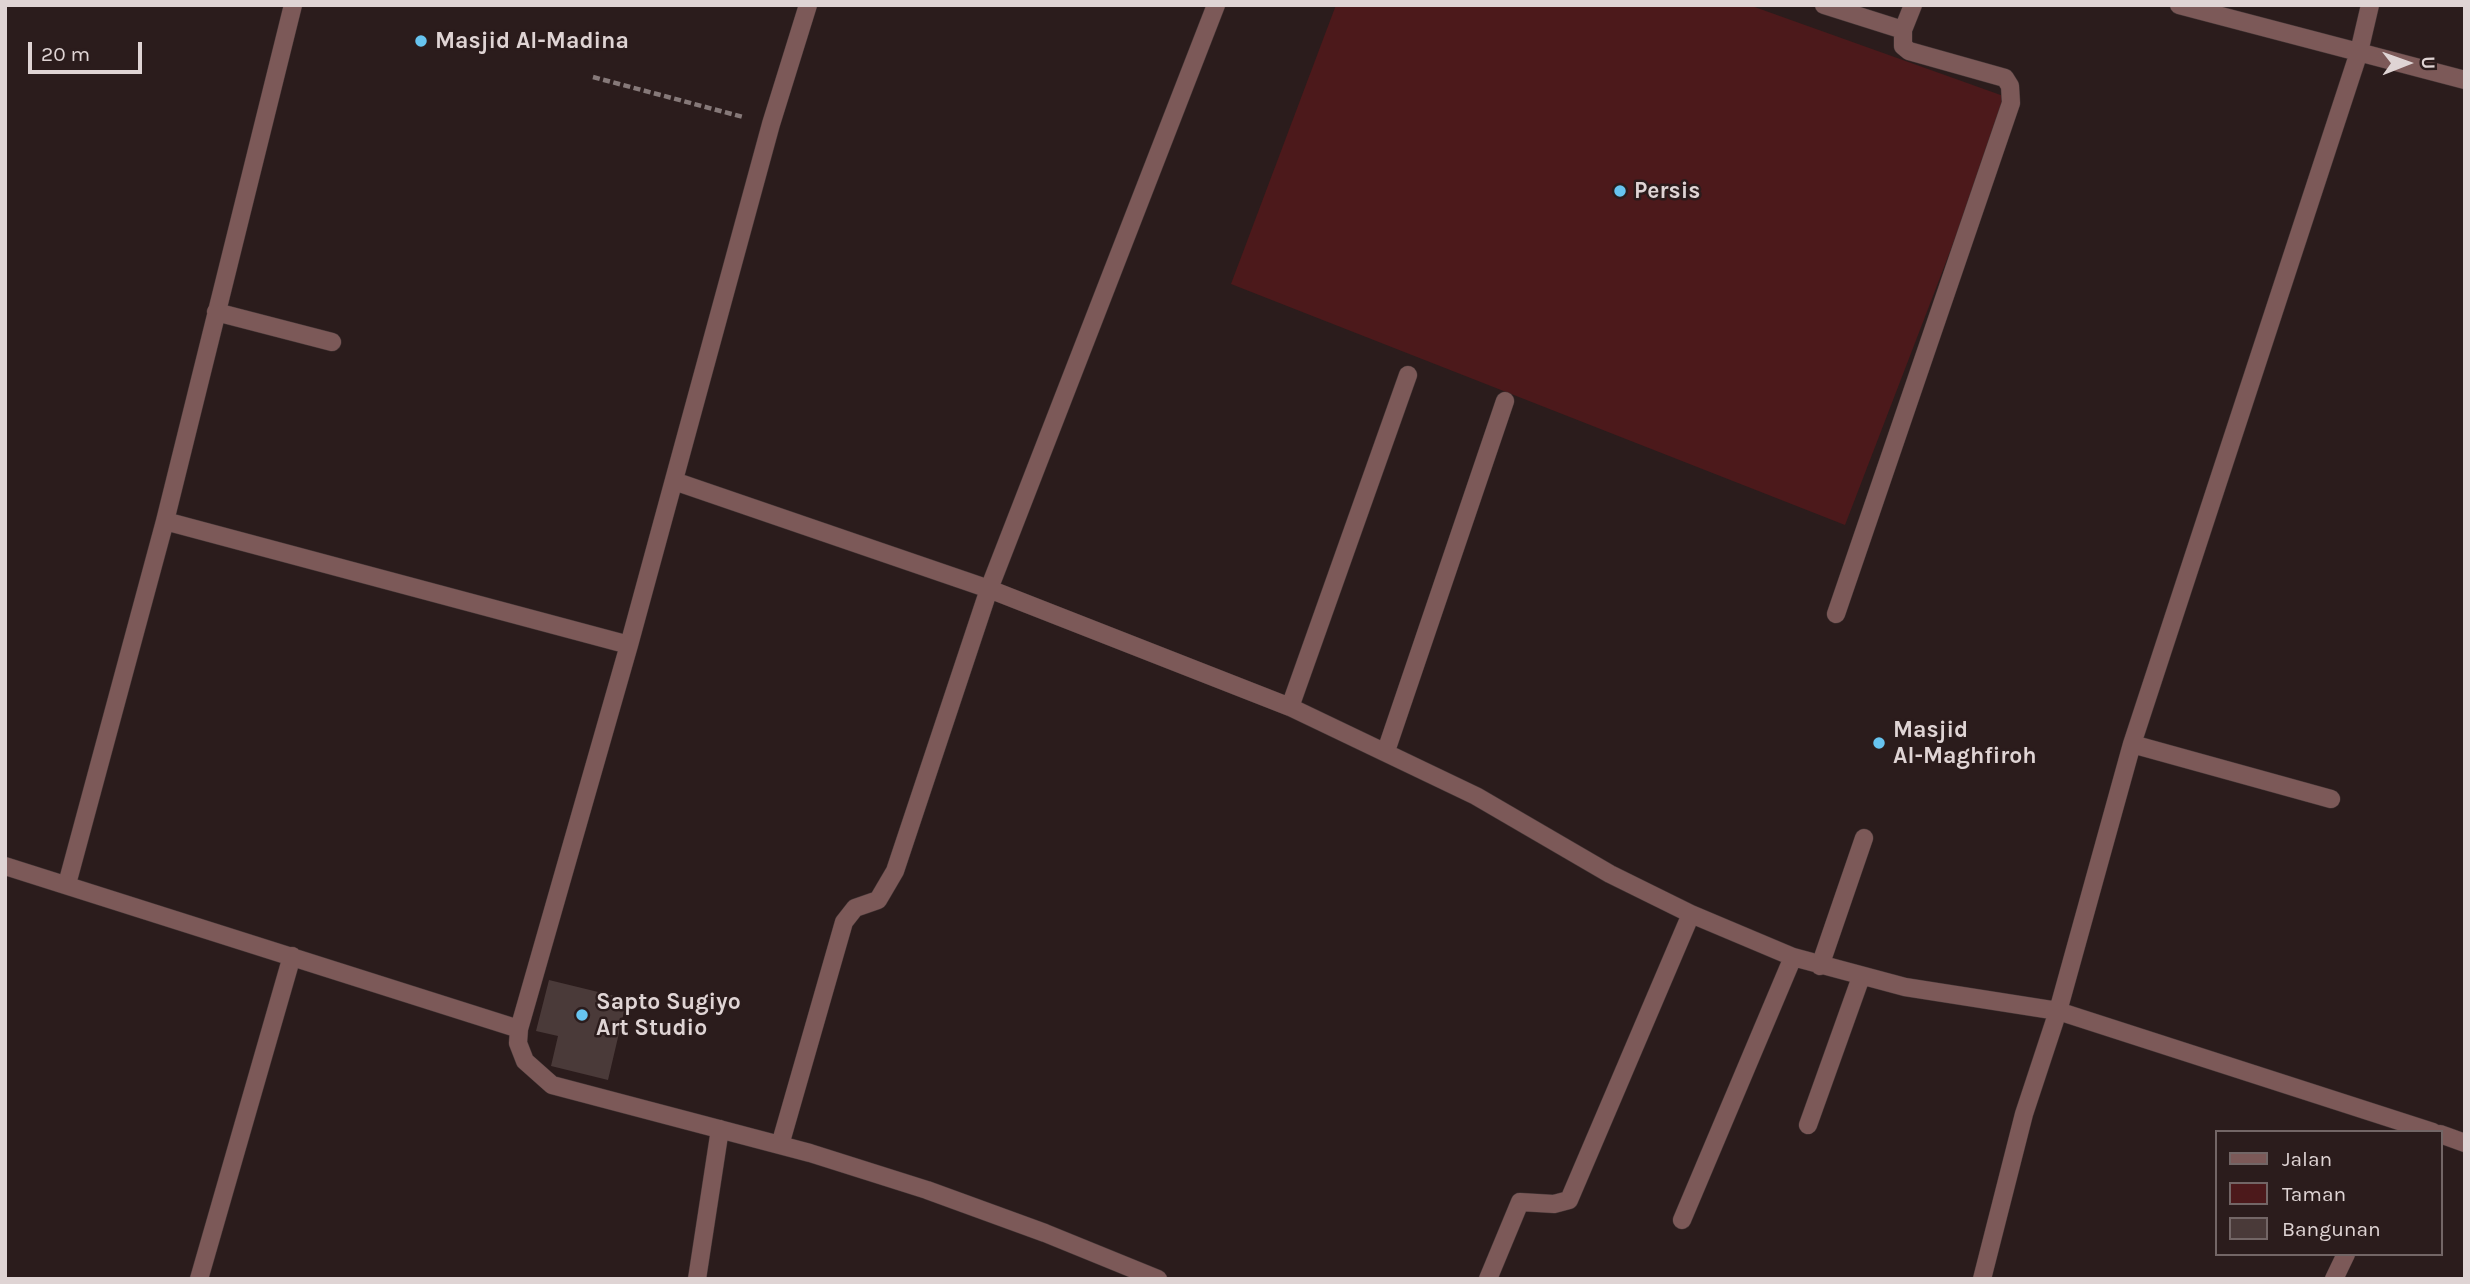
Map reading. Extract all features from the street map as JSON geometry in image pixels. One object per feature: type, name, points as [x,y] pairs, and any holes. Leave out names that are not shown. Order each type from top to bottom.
[{"type":"street","points":[[67,884],[165,521],[293,5]]},
{"type":"street","points":[[808,5],[771,124],[629,645],[519,1029],[518,1042],[525,1061],[552,1085],[780,1144],[928,1190],[1045,1233],[1158,1279]]},
{"type":"street","points":[[780,1144],[844,922],[855,908],[878,900],[895,871],[989,589],[1216,5]]},
{"type":"street","points":[[1824,5],[1903,30]]},
{"type":"street","points":[[1836,614],[2011,103],[2010,86],[2005,78],[1909,51],[1903,46],[1903,30],[1913,5]]},
{"type":"street","points":[[2179,5],[2465,80]]},
{"type":"street","points":[[1982,1279],[2024,1114],[2058,1011],[2132,744],[2358,52],[2370,5]]},
{"type":"street","points":[[216,312],[332,342]]},
{"type":"street","points":[[1290,707],[1408,375]]},
{"type":"street","points":[[1386,751],[1505,401]]},
{"type":"street","points":[[674,481],[989,589],[1290,707],[1476,796],[1610,874],[1690,914],[1793,957],[1861,977],[2058,1011],[2411,1128]]},
{"type":"street","points":[[165,521],[629,645]]},
{"type":"street","points":[[2132,744],[2331,799]]},
{"type":"street","points":[[1820,966],[1864,838]]},
{"type":"street","points":[[5,866],[519,1029]]},
{"type":"street","points":[[1488,1279],[1520,1202],[1554,1204],[1569,1200],[1690,914]]},
{"type":"street","points":[[199,1279],[292,956]]},
{"type":"street","points":[[1682,1220],[1793,957]]},
{"type":"street","points":[[1808,1125],[1861,977]]},
{"type":"street","points":[[697,1279],[720,1129]]},
{"type":"street","points":[[2442,1136],[2465,1143]]},
{"type":"street","points":[[2334,1279],[2345,1256]]},
{"type":"path","points":[[593,77],[771,124]]},
{"type":"green space","name":"Persis","points":[[1336,5],[1749,5],[2009,98],[1845,525],[1231,284]]},
{"type":"building","name":"Sapto Sugiyo Art Studio","points":[[549,980],[627,999],[608,1080],[551,1066],[558,1036],[536,1031]]},
{"type":"place","name":"Masjid Al-Madina","points":[[421,41]]},
{"type":"place","name":"Persis","points":[[1620,191]]},
{"type":"place","name":"Masjid Al-Maghfiroh","points":[[1879,743]]},
{"type":"place","name":"Sapto Sugiyo Art Studio","points":[[582,1015]]}]
